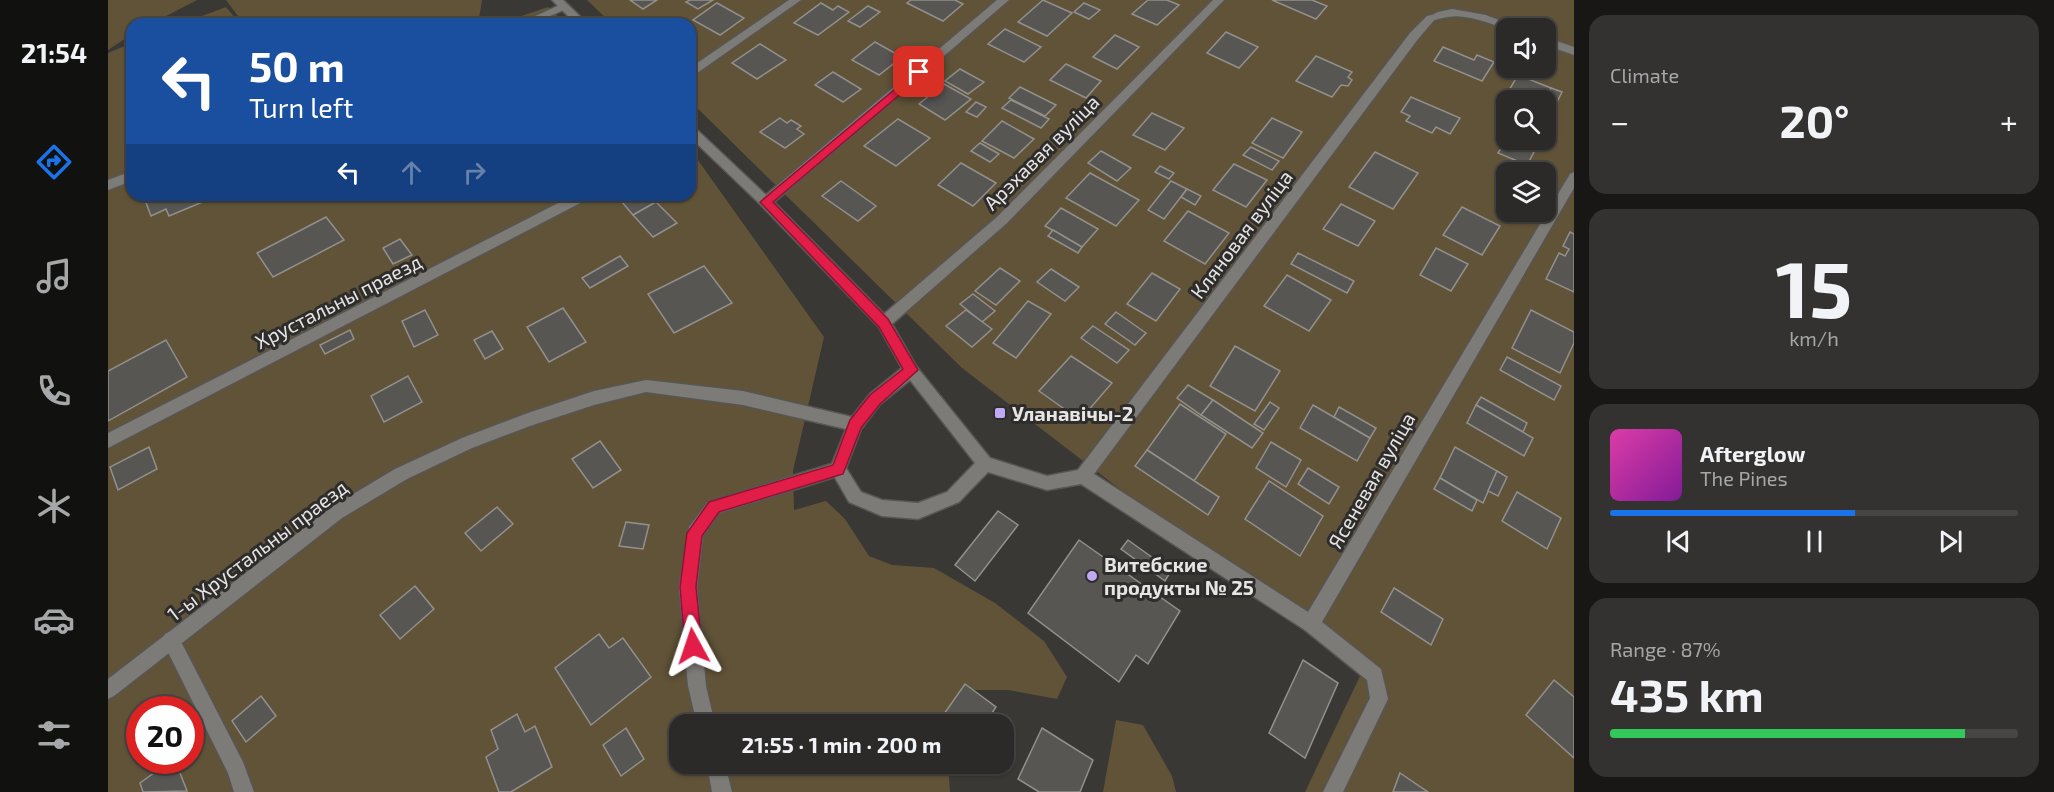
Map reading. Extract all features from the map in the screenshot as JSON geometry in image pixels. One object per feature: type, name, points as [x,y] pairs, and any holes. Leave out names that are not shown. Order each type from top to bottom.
[{"type":"street","points":[[696,70],[796,0]]},
{"type":"street","points":[[766,202],[1005,0]]},
{"type":"street","name":"Арэхавая вуліца","points":[[884,323],[1002,220],[1219,0]]},
{"type":"street","points":[[534,18],[565,2],[578,18]]},
{"type":"street","name":"Кляновая вуліца","points":[[1083,476],[1414,36],[1431,18],[1443,13],[1458,11],[1496,23]]},
{"type":"street","points":[[1556,45],[1574,51]]},
{"type":"street","points":[[696,140],[766,202],[884,323],[911,370],[985,464],[1047,483],[1083,476],[1311,624],[1375,675],[1379,699],[1333,792]]},
{"type":"street","name":"Ясеневая вуліца","points":[[1311,624],[1574,177]]},
{"type":"street","points":[[108,185],[126,178]]},
{"type":"street","name":"Хрустальны праезд","points":[[108,441],[573,201]]},
{"type":"street","points":[[838,470],[855,424],[875,399],[911,370]]},
{"type":"street","name":"1-ы Хрустальны праезд","points":[[108,690],[336,513],[401,474],[467,443],[594,398],[646,387],[743,398],[855,424]]},
{"type":"street","points":[[838,470],[855,497],[882,508],[918,511],[953,497],[985,464]]},
{"type":"street","points":[[704,714],[697,686],[688,587],[695,533],[714,507],[838,470]]},
{"type":"street","points":[[171,640],[236,770],[244,792]]},
{"type":"street","points":[[718,774],[722,792]]},
{"type":"shaded area","points":[[108,0],[197,0],[162,18],[126,18],[126,38],[108,50]]},
{"type":"shaded area","points":[[226,0],[482,0],[479,18],[240,18]]},
{"type":"shaded area","points":[[587,0],[1574,0],[1574,792],[1305,792],[1361,674],[962,368],[696,107],[696,18],[606,18]]},
{"type":"shaded area","points":[[226,7],[235,18],[197,18]]},
{"type":"shaded area","points":[[548,7],[560,18],[516,18]]},
{"type":"shaded area","points":[[126,46],[126,201],[696,201],[696,157],[824,337],[793,471],[794,510],[826,501],[845,519],[869,556],[892,565],[934,568],[995,603],[1044,641],[1067,677],[1057,699],[1008,690],[972,690],[957,714],[669,714],[669,774],[949,774],[950,792],[108,792],[108,53]]},
{"type":"shaded area","points":[[1116,720],[1143,725],[1172,776],[1176,792],[1103,792]]},
{"type":"building","points":[[630,0],[657,0],[643,9]]},
{"type":"building","points":[[713,0],[698,9],[686,2]]},
{"type":"building","points":[[911,0],[955,0],[963,4],[943,21],[907,3]]},
{"type":"building","points":[[1043,0],[1072,13],[1047,36],[1018,22]]},
{"type":"building","points":[[1148,0],[1167,0],[1179,5],[1157,25],[1132,14]]},
{"type":"building","points":[[1272,0],[1312,0],[1327,6],[1316,19]]},
{"type":"building","points":[[717,3],[744,18],[720,35],[696,22],[696,18]]},
{"type":"building","points":[[821,3],[833,10],[838,6],[849,12],[818,35],[794,23]]},
{"type":"building","points":[[1084,3],[1100,10],[1089,19],[1074,12]]},
{"type":"building","points":[[868,6],[880,12],[860,27],[848,21]]},
{"type":"building","points":[[1005,29],[1041,47],[1024,62],[988,44]]},
{"type":"building","points":[[1226,32],[1258,47],[1239,68],[1207,53]]},
{"type":"building","points":[[1115,35],[1139,47],[1117,69],[1093,57]]},
{"type":"building","points":[[875,42],[902,57],[879,75],[852,60]]},
{"type":"building","points":[[760,44],[786,60],[757,79],[732,63]]},
{"type":"building","points":[[1443,47],[1474,60],[1477,55],[1494,62],[1482,81],[1434,61]]},
{"type":"building","points":[[1316,56],[1352,72],[1348,77],[1352,80],[1348,86],[1341,85],[1332,97],[1296,81]]},
{"type":"building","points":[[1066,64],[1101,81],[1086,98],[1050,80]]},
{"type":"building","points":[[960,69],[984,82],[968,94],[945,81]]},
{"type":"building","points":[[833,72],[861,89],[843,102],[815,85]]},
{"type":"building","points":[[1516,78],[1526,78],[1551,88],[1550,90],[1509,90]]},
{"type":"building","points":[[944,84],[971,99],[945,120],[919,104]]},
{"type":"building","points":[[1020,87],[1056,105],[1045,116],[1009,98]]},
{"type":"building","points":[[1551,88],[1562,92],[1556,104],[1556,90],[1550,90]]},
{"type":"building","points":[[1411,97],[1460,118],[1450,134],[1436,127],[1432,133],[1406,121],[1410,116],[1401,112]]},
{"type":"building","points":[[1011,100],[1049,119],[1041,128],[1002,108]]},
{"type":"building","points":[[976,102],[986,107],[977,117],[966,112]]},
{"type":"building","points":[[1152,113],[1184,128],[1165,150],[1133,135]]},
{"type":"building","points":[[780,118],[787,123],[791,120],[801,126],[797,129],[804,134],[785,148],[760,132]]},
{"type":"building","points":[[1272,118],[1302,132],[1283,158],[1252,143]]},
{"type":"building","points":[[898,119],[930,138],[896,166],[864,146]]},
{"type":"building","points":[[1002,121],[1034,139],[1014,158],[982,141]]},
{"type":"building","points":[[980,143],[999,154],[990,162],[971,151]]},
{"type":"building","points":[[1251,147],[1279,161],[1272,170],[1243,155]]},
{"type":"building","points":[[1500,150],[1534,152],[1529,162],[1520,162],[1498,153]]},
{"type":"building","points":[[1101,151],[1131,168],[1117,181],[1088,163]]},
{"type":"building","points":[[1375,152],[1418,173],[1393,209],[1349,187]]},
{"type":"building","points":[[961,163],[996,183],[973,206],[938,185]]},
{"type":"building","points":[[1234,164],[1267,180],[1246,207],[1213,190]]},
{"type":"building","points":[[1160,166],[1174,173],[1169,179],[1155,172]]},
{"type":"building","points":[[1090,173],[1139,200],[1116,226],[1066,198]]},
{"type":"building","points":[[841,181],[876,206],[858,221],[822,196]]},
{"type":"building","points":[[1171,181],[1187,189],[1164,219],[1148,210]]},
{"type":"building","points":[[1187,189],[1201,196],[1195,205],[1181,197]]},
{"type":"building","points":[[145,201],[205,201],[169,216],[166,209],[151,216]]},
{"type":"building","points":[[621,201],[656,202],[633,215]]},
{"type":"building","points":[[656,202],[677,223],[653,237],[633,215]]},
{"type":"building","points":[[1341,204],[1375,221],[1358,246],[1323,229]]},
{"type":"building","points":[[1462,207],[1500,226],[1482,255],[1443,235]]},
{"type":"building","points":[[1061,208],[1098,229],[1082,247],[1045,226]]},
{"type":"building","points":[[1188,211],[1229,233],[1205,264],[1164,241]]},
{"type":"building","points":[[326,217],[344,240],[273,277],[257,253]]},
{"type":"building","points":[[1053,230],[1082,247],[1078,253],[1048,236]]},
{"type":"building","points":[[1570,232],[1574,234],[1574,292],[1546,279],[1559,253],[1565,256],[1569,249],[1563,246]]},
{"type":"building","points":[[400,239],[412,255],[393,264],[383,248]]},
{"type":"building","points":[[1436,248],[1468,264],[1451,291],[1420,275]]},
{"type":"building","points":[[1298,253],[1354,281],[1347,293],[1291,264]]},
{"type":"building","points":[[620,256],[628,266],[590,288],[582,278]]},
{"type":"building","points":[[704,266],[732,303],[674,333],[648,294]]},
{"type":"building","points":[[1000,268],[1020,281],[996,305],[975,291]]},
{"type":"building","points":[[1051,269],[1079,287],[1065,301],[1037,282]]},
{"type":"building","points":[[1152,273],[1180,289],[1156,321],[1127,304]]},
{"type":"building","points":[[1287,275],[1331,300],[1309,331],[1264,306]]},
{"type":"building","points":[[973,294],[995,311],[982,322],[960,304]]},
{"type":"building","points":[[1028,301],[1051,314],[1016,358],[993,343]]},
{"type":"building","points":[[563,308],[586,342],[549,362],[527,327]]},
{"type":"building","points":[[425,310],[438,335],[414,347],[402,321]]},
{"type":"building","points":[[966,310],[992,329],[972,347],[946,326]]},
{"type":"building","points":[[1531,310],[1574,332],[1574,343],[1560,373],[1512,348]]},
{"type":"building","points":[[1116,312],[1146,333],[1135,345],[1105,324]]},
{"type":"building","points":[[1093,326],[1129,350],[1117,363],[1081,338]]},
{"type":"building","points":[[350,330],[354,339],[325,354],[320,345]]},
{"type":"building","points":[[492,331],[503,349],[485,359],[474,340]]},
{"type":"building","points":[[166,340],[187,377],[108,421],[108,371]]},
{"type":"building","points":[[1235,346],[1280,371],[1255,411],[1210,386]]},
{"type":"building","points":[[1071,356],[1112,383],[1080,420],[1039,391]]},
{"type":"building","points":[[1507,357],[1561,386],[1554,400],[1500,370]]},
{"type":"building","points":[[408,376],[422,402],[384,422],[371,396]]},
{"type":"building","points":[[1188,385],[1213,400],[1201,415],[1177,398]]},
{"type":"building","points":[[1481,397],[1527,423],[1523,432],[1476,405]]},
{"type":"building","points":[[1213,400],[1263,433],[1252,448],[1201,415]]},
{"type":"building","points":[[1270,402],[1279,408],[1264,430],[1254,424]]},
{"type":"building","points":[[1180,404],[1226,434],[1194,481],[1147,450]]},
{"type":"building","points":[[1313,405],[1370,438],[1357,461],[1300,428]]},
{"type":"building","points":[[1476,405],[1533,438],[1524,456],[1467,423]]},
{"type":"building","points":[[1339,407],[1376,428],[1370,438],[1334,417]]},
{"type":"building","points":[[600,441],[621,470],[593,488],[572,459]]},
{"type":"building","points":[[1271,442],[1301,460],[1286,487],[1256,468]]},
{"type":"building","points":[[149,447],[157,469],[118,490],[110,467]]},
{"type":"building","points":[[1455,447],[1497,471],[1483,503],[1440,478]]},
{"type":"building","points":[[1147,450],[1219,497],[1208,515],[1135,466]]},
{"type":"building","points":[[1308,468],[1339,487],[1329,504],[1298,484]]},
{"type":"building","points":[[1497,471],[1507,477],[1498,496],[1488,491]]},
{"type":"building","points":[[1440,478],[1477,500],[1472,511],[1434,489]]},
{"type":"building","points":[[1269,481],[1323,516],[1300,556],[1245,519]]},
{"type":"building","points":[[1517,492],[1561,518],[1547,549],[1502,521]]},
{"type":"building","points":[[497,507],[513,524],[481,551],[465,533]]},
{"type":"building","points":[[998,511],[1018,525],[975,581],[955,565]]},
{"type":"building","points":[[626,522],[649,525],[643,549],[619,546]]},
{"type":"building","name":"Витебские продукты № 25","points":[[1079,540],[1180,611],[1148,664],[1136,655],[1119,682],[1028,613]]},
{"type":"building","points":[[1128,540],[1171,571],[1165,581],[1121,549]]},
{"type":"building","points":[[415,586],[434,609],[400,639],[380,615]]},
{"type":"building","points":[[1394,588],[1443,619],[1431,645],[1381,612]]},
{"type":"building","points":[[599,634],[609,648],[623,638],[651,677],[591,725],[555,668]]},
{"type":"building","points":[[1303,660],[1338,683],[1305,758],[1269,733]]},
{"type":"building","points":[[1554,680],[1574,697],[1574,758],[1526,715]]},
{"type":"building","points":[[965,684],[996,707],[991,714],[944,714]]},
{"type":"building","points":[[261,696],[276,716],[246,742],[232,721]]},
{"type":"building","points":[[517,714],[525,732],[535,726],[552,767],[511,792],[499,792],[486,757],[498,749],[491,730]]},
{"type":"building","points":[[626,728],[644,759],[621,776],[603,745]]},
{"type":"building","points":[[1042,728],[1093,760],[1080,792],[1039,792],[1018,779]]},
{"type":"building","points":[[1400,773],[1428,792],[1393,792]]},
{"type":"building","points":[[153,774],[180,774],[187,791],[143,792],[140,783]]},
{"type":"place","name":"Уланавічы-2","points":[[1000,413]]},
{"type":"place","name":"Витебские продукты № 25","points":[[1092,576]]},
{"type":"route","points":[[693,646],[688,587],[695,533],[714,507],[838,470],[855,424],[875,399],[911,370],[884,323],[766,202],[919,72]]}]
